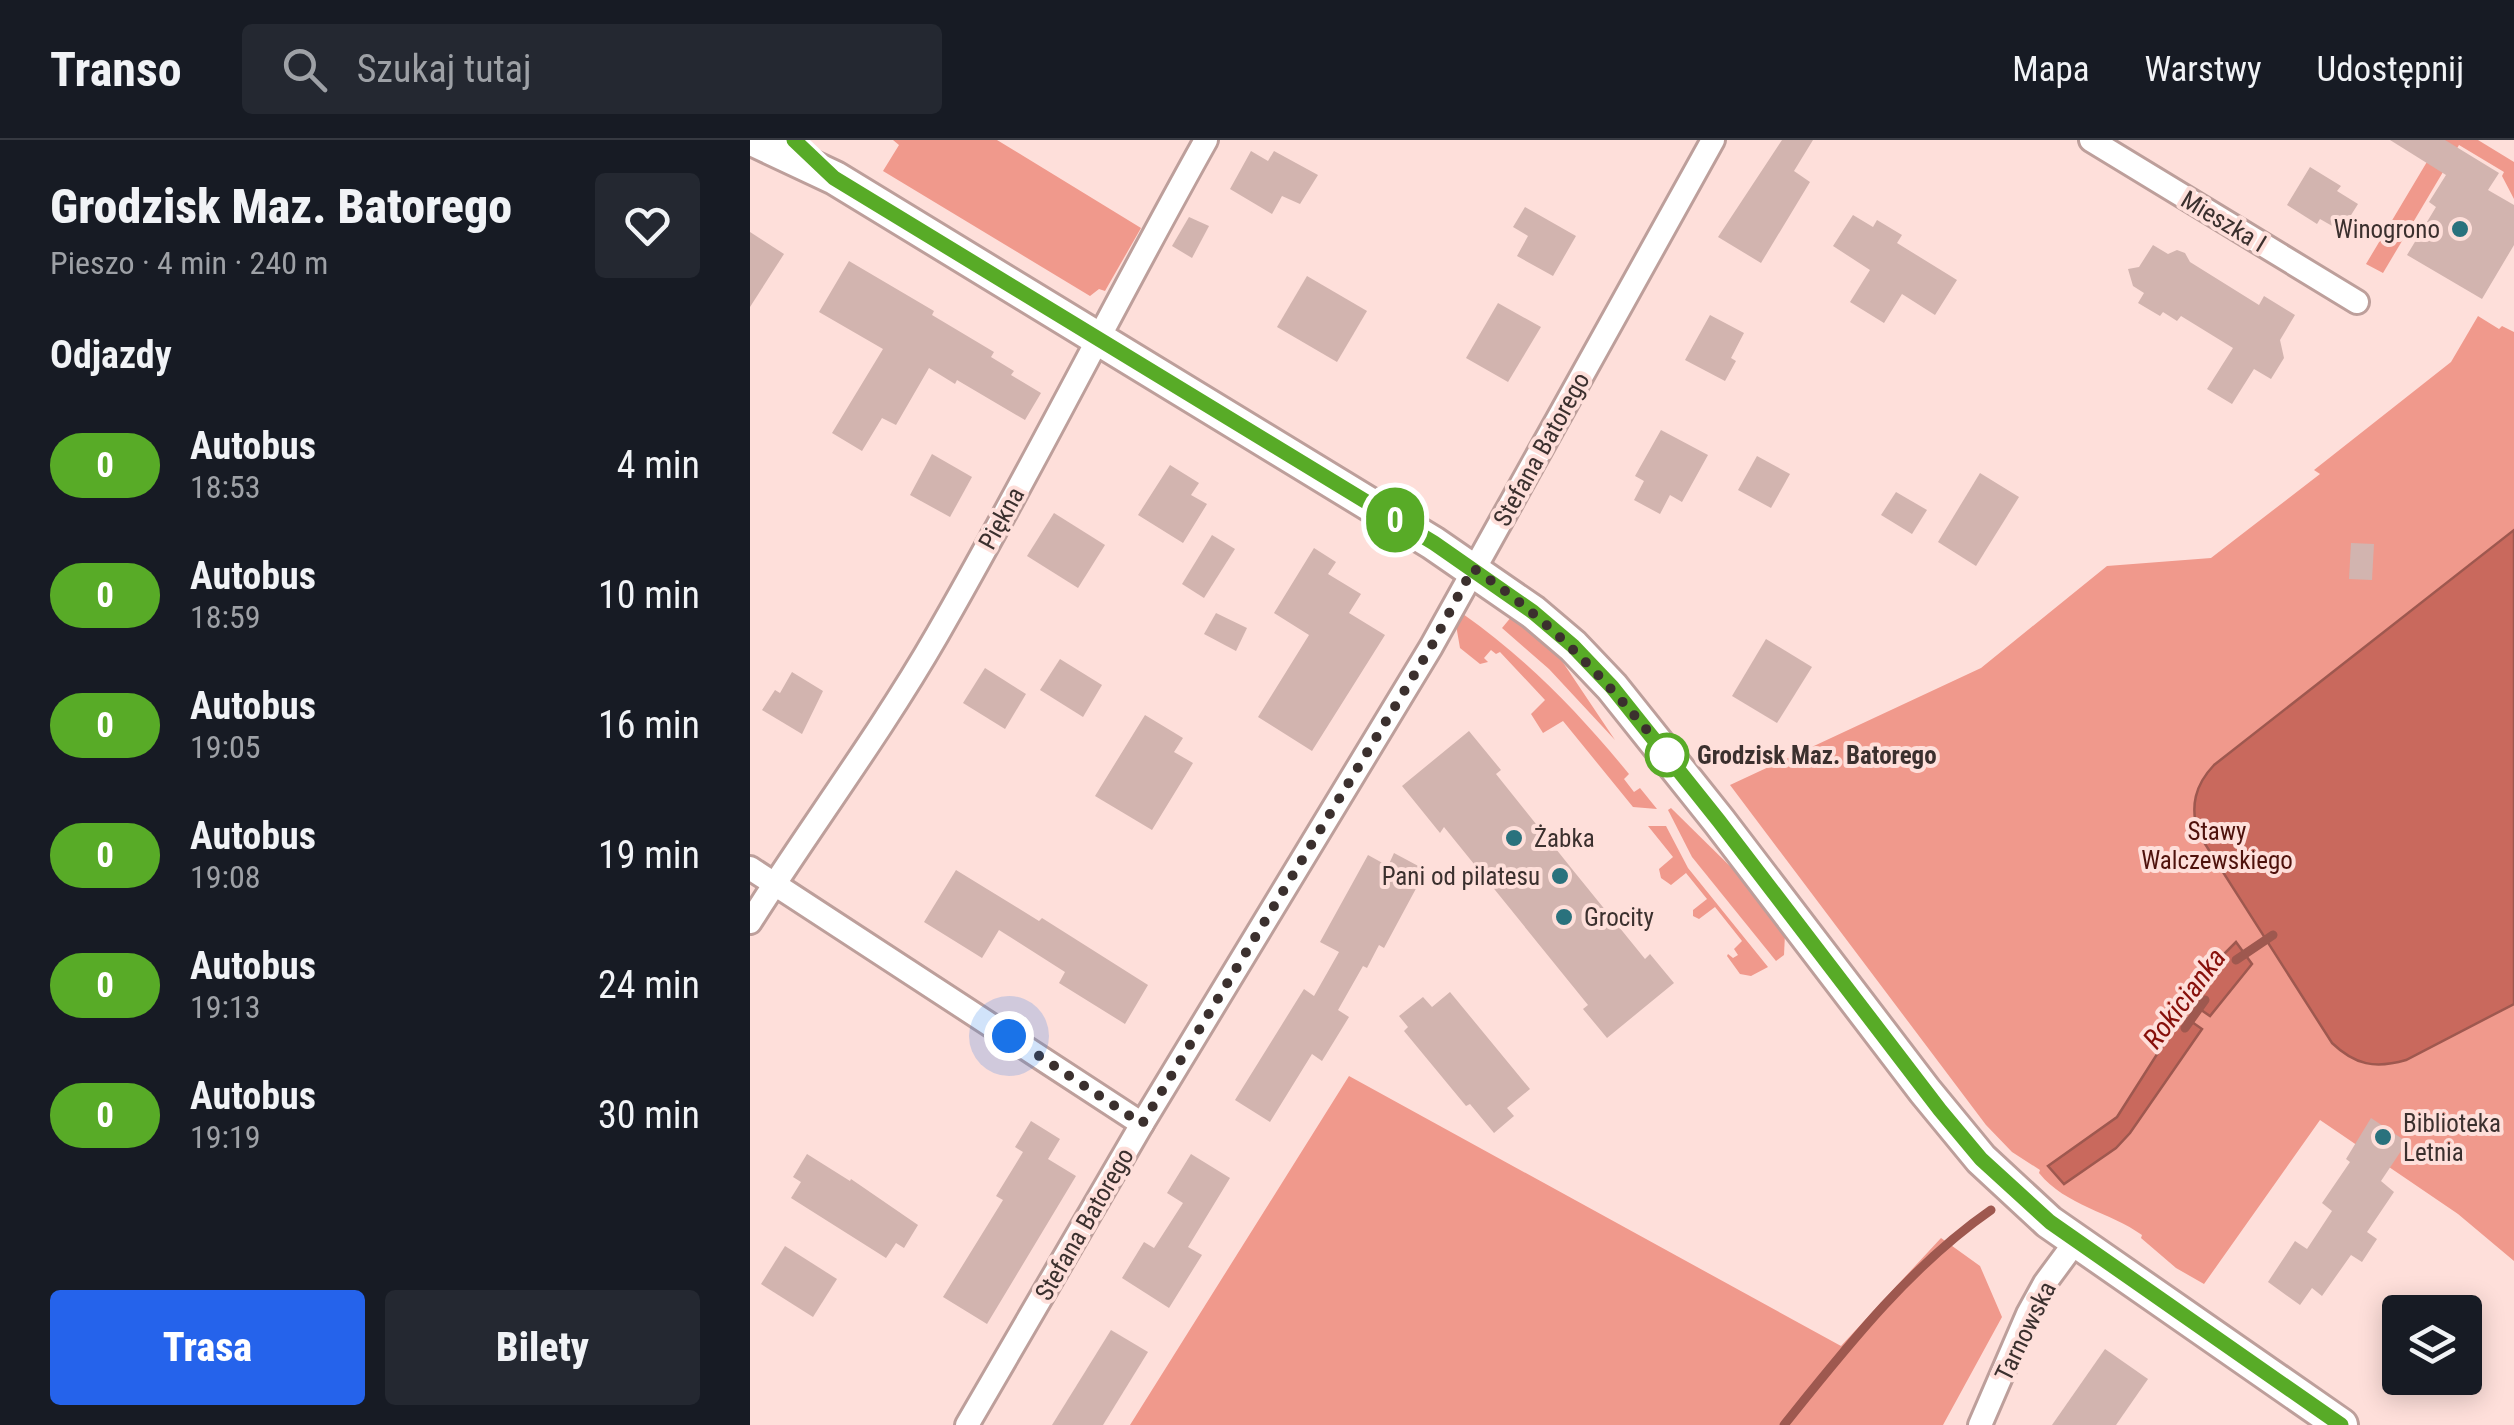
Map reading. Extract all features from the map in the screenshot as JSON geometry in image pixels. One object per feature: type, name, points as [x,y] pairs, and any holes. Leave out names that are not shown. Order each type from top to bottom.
[{"type":"street","points":[[754,140],[834,178],[1098,338],[1473,568],[1546,623],[1612,687],[1981,1159],[2038,1212],[2340,1425]]},
{"type":"street","points":[[794,140],[834,178]]},
{"type":"street","name":"Piękna","points":[[750,922],[938,634],[1206,140]]},
{"type":"street","name":"Stefana Batorego","points":[[967,1425],[1142,1124],[1431,647],[1713,140]]},
{"type":"street","name":"Mieszka I","points":[[2091,140],[2357,302]]},
{"type":"street","points":[[750,868],[1142,1124]]},
{"type":"street","name":"Tarnowska","points":[[1980,1425],[2028,1314],[2076,1240]]},
{"type":"green space","points":[[893,140],[997,140],[1141,228],[1105,291],[1099,289],[1090,296],[883,171],[899,145]]},
{"type":"green space","points":[[2440,140],[2478,140],[2514,162],[2514,199],[2502,176],[2504,172],[2459,145],[2383,273],[2366,264]]},
{"type":"green space","name":"Stawy Walczewskiego","points":[[2478,316],[2499,329],[2502,326],[2514,332],[2514,1261],[2458,1214],[2320,1120],[2204,1284],[2176,1268],[2142,1235],[2062,1193],[1986,1125],[1730,785],[1981,668],[2107,566],[2211,558],[2320,474],[2314,470],[2451,362]]},
{"type":"green space","points":[[1463,614],[1552,688],[1629,774],[1624,779],[1634,792],[1640,788],[1657,809],[1633,807],[1563,721],[1543,733],[1531,714],[1545,700],[1500,652],[1491,650],[1484,658],[1488,662],[1480,664],[1460,648],[1456,625]]},
{"type":"green space","points":[[1512,616],[1560,658],[1615,740],[1549,669],[1502,628]]},
{"type":"green space","points":[[1671,808],[1740,876],[1785,934],[1784,955],[1776,961],[1692,857],[1668,810]]},
{"type":"green space","points":[[1648,826],[1666,826],[1688,868],[1768,967],[1751,976],[1740,974],[1727,956],[1738,955],[1734,949],[1742,941],[1715,907],[1699,919],[1693,916],[1693,910],[1707,899],[1686,873],[1671,885],[1661,878],[1659,869],[1673,857]]},
{"type":"green space","points":[[1349,1076],[1841,1346],[1941,1238],[1980,1266],[2002,1317],[1943,1425],[1130,1425]]},
{"type":"shaded area","name":"Stawy Walczewskiego","points":[[2514,530],[2514,1004],[2406,1060],[2366,1063],[2332,1043],[2198,833],[2196,796],[2214,765]]},
{"type":"shaded area","points":[[2236,942],[2252,964],[2210,1016],[2188,1001],[2210,968]]},
{"type":"shaded area","points":[[2182,1015],[2202,1029],[2130,1133],[2116,1148],[2064,1184],[2048,1166],[2117,1117]]},
{"type":"building","points":[[1782,140],[1813,140],[1794,171],[1810,182],[1761,263],[1718,237]]},
{"type":"building","points":[[2390,140],[2445,140],[2499,173],[2488,190],[2514,205],[2514,245],[2482,299],[2407,255],[2436,207],[2429,202],[2446,175]]},
{"type":"building","points":[[1251,151],[1268,161],[1274,151],[1318,175],[1300,204],[1282,196],[1272,214],[1230,189]]},
{"type":"building","points":[[2310,167],[2341,186],[2337,191],[2358,204],[2341,231],[2320,219],[2317,224],[2287,205]]},
{"type":"building","points":[[1525,207],[1576,236],[1553,276],[1517,256],[1528,236],[1513,227]]},
{"type":"building","points":[[1853,215],[1873,227],[1877,220],[1902,235],[1897,243],[1957,280],[1935,315],[1902,294],[1884,323],[1850,302],[1870,270],[1833,246]]},
{"type":"building","points":[[1189,217],[1209,226],[1192,258],[1172,246]]},
{"type":"building","points":[[750,232],[784,254],[750,307]]},
{"type":"building","points":[[2153,245],[2168,254],[2177,250],[2185,253],[2190,262],[2259,305],[2264,296],[2295,315],[2280,340],[2284,358],[2271,379],[2254,369],[2232,404],[2207,389],[2233,348],[2181,316],[2177,321],[2163,312],[2160,316],[2138,303],[2144,293],[2133,286],[2128,269],[2139,267]]},
{"type":"building","points":[[849,261],[994,352],[991,357],[1014,371],[1011,375],[1041,393],[1025,420],[929,368],[896,425],[882,418],[862,451],[832,433],[883,349],[819,312]]},
{"type":"building","points":[[1307,276],[1367,311],[1337,362],[1277,327]]},
{"type":"building","points":[[1498,303],[1541,327],[1508,382],[1466,358]]},
{"type":"building","points":[[1710,315],[1744,333],[1725,381],[1685,360]]},
{"type":"building","points":[[1661,430],[1708,455],[1682,502],[1670,495],[1660,514],[1634,500],[1644,481],[1635,476]]},
{"type":"building","points":[[932,454],[972,477],[950,517],[910,495]]},
{"type":"building","points":[[1757,456],[1790,474],[1771,508],[1738,490]]},
{"type":"building","points":[[1170,465],[1199,483],[1191,495],[1207,504],[1183,543],[1138,515]]},
{"type":"building","points":[[1980,473],[2019,497],[1976,566],[1938,542]]},
{"type":"building","points":[[1896,492],[1927,510],[1912,534],[1881,515]]},
{"type":"building","points":[[1054,513],[1105,545],[1078,588],[1027,556]]},
{"type":"building","points":[[1212,535],[1235,549],[1204,598],[1182,584]]},
{"type":"building","points":[[2351,543],[2374,544],[2372,580],[2349,579]]},
{"type":"building","points":[[1314,548],[1336,562],[1328,574],[1361,594],[1349,613],[1385,635],[1312,751],[1258,717],[1309,635],[1274,613]]},
{"type":"building","points":[[1216,613],[1247,628],[1236,651],[1204,634]]},
{"type":"building","points":[[1766,639],[1812,667],[1777,723],[1732,696]]},
{"type":"building","points":[[1060,659],[1102,685],[1083,717],[1040,690]]},
{"type":"building","points":[[985,668],[1026,694],[1005,729],[963,703]]},
{"type":"building","points":[[792,672],[823,691],[802,734],[762,710],[775,690],[780,693]]},
{"type":"building","points":[[1145,715],[1183,738],[1174,752],[1193,763],[1152,830],[1095,796]]},
{"type":"building","name":"Grocity","points":[[1469,731],[1501,770],[1496,774],[1645,959],[1650,954],[1674,983],[1607,1038],[1583,1009],[1588,1005],[1444,827],[1440,833],[1402,786]]},
{"type":"building","points":[[1394,853],[1422,868],[1415,881],[1419,883],[1384,948],[1379,945],[1367,968],[1363,966],[1338,1010],[1349,1017],[1322,1061],[1312,1054],[1270,1122],[1235,1100],[1304,989],[1314,996],[1339,952],[1320,942],[1368,855],[1388,866]]},
{"type":"building","points":[[956,870],[1039,921],[1042,918],[1148,985],[1125,1024],[1059,983],[1065,972],[999,930],[982,958],[924,922]]},
{"type":"building","points":[[1450,992],[1530,1089],[1507,1108],[1514,1116],[1494,1133],[1470,1104],[1466,1106],[1404,1031],[1408,1027],[1399,1016],[1423,997],[1432,1007]]},
{"type":"building","points":[[2371,1118],[2407,1142],[2381,1181],[2394,1192],[2367,1232],[2377,1239],[2362,1262],[2351,1255],[2322,1296],[2312,1288],[2300,1305],[2268,1282],[2295,1241],[2307,1249],[2332,1211],[2322,1203],[2350,1162],[2346,1159]]},
{"type":"building","points":[[1031,1121],[1060,1139],[1048,1159],[1076,1176],[987,1324],[943,1297],[1003,1200],[996,1196],[1023,1152],[1015,1147]]},
{"type":"building","points":[[807,1154],[918,1225],[904,1248],[896,1243],[886,1258],[791,1198],[801,1182],[793,1177]]},
{"type":"building","points":[[1191,1154],[1230,1178],[1188,1247],[1202,1255],[1169,1308],[1122,1278],[1144,1242],[1154,1248],[1183,1203],[1167,1193]]},
{"type":"building","points":[[785,1246],[837,1279],[813,1317],[761,1284]]},
{"type":"building","points":[[1111,1330],[1148,1352],[1103,1425],[1052,1425]]},
{"type":"building","points":[[2105,1349],[2148,1379],[2116,1425],[2052,1425]]},
{"type":"waterway","name":"Rokicianka","points":[[2236,960],[2273,935]]},
{"type":"waterway","name":"Rokicianka","points":[[2185,1028],[2205,1000]]},
{"type":"waterway","name":"Rokicianka","points":[[1784,1425],[1906,1283],[1991,1210]]},
{"type":"bus line","name":"0","points":[[794,140],[834,178],[1434,543],[1533,612],[1612,687],[1981,1159],[2050,1222],[2341,1425]]},
{"type":"place","name":"Winogrono","points":[[2460,229]]},
{"type":"place","name":"Grodzisk Maz. Batorego","points":[[1667,755]]},
{"type":"place","name":"Żabka","points":[[1514,838]]},
{"type":"place","name":"Pani od pilatesu","points":[[1560,876]]},
{"type":"place","name":"Grocity","points":[[1564,917]]},
{"type":"place","name":"Biblioteka Letnia","points":[[2383,1137]]},
{"type":"route","points":[[1009,1036],[1142,1124],[1431,647],[1473,568],[1573,646],[1670,758],[1667,755]]}]
